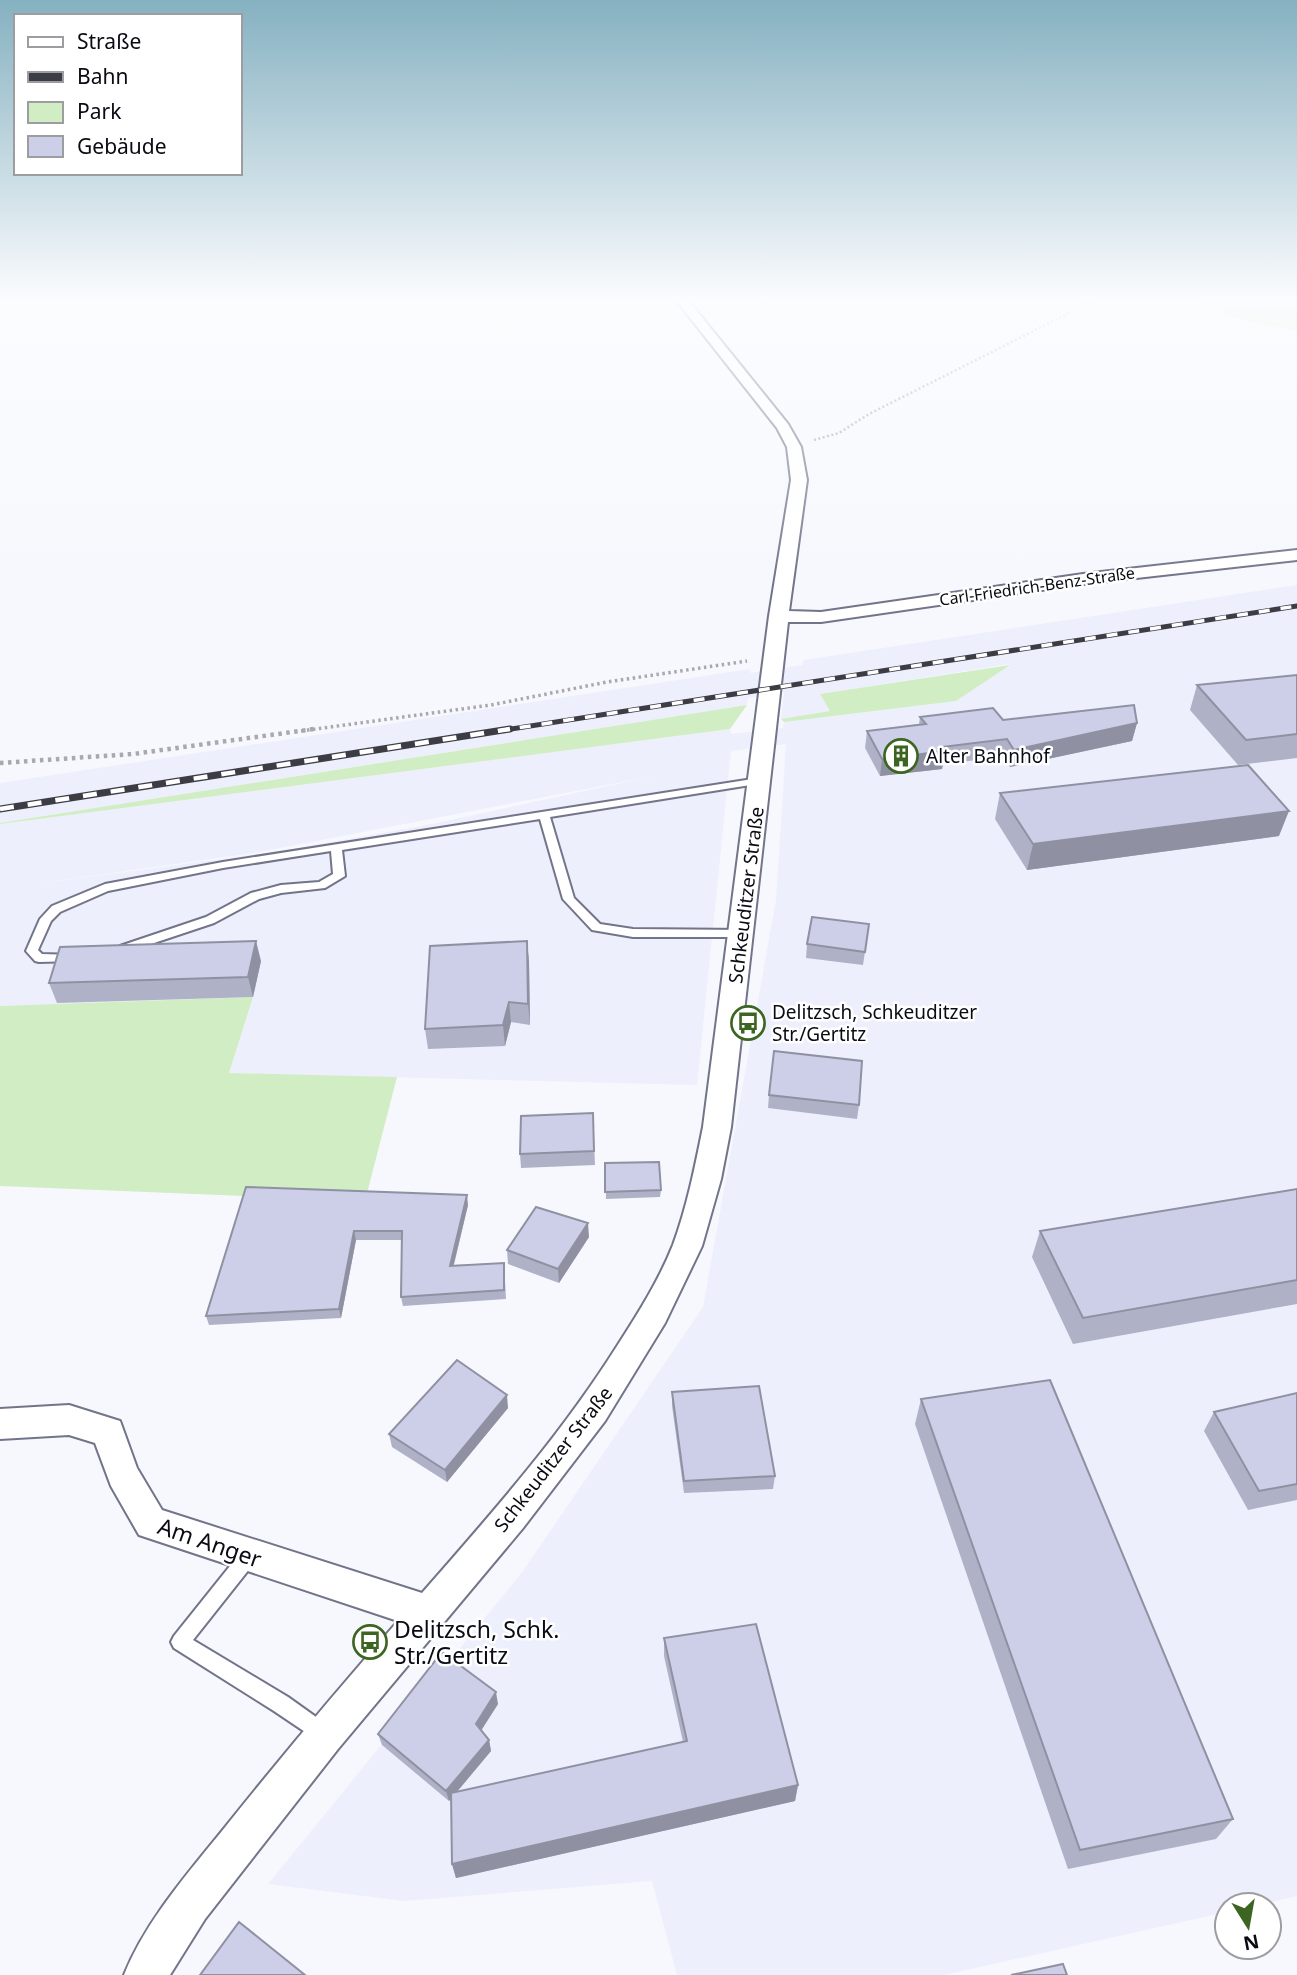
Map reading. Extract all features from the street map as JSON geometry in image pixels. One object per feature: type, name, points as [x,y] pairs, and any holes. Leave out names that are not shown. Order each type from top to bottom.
[{"type":"street","name":"Schkeuditzer Straße","points":[[145,1975],[190,1904],[324,1735],[594,1411],[654,1314],[687,1246],[707,1179],[717,1127],[778,616],[799,480],[793,444],[755,392]]},
{"type":"street","name":"Carl-Friedrich-Benz-Straße","points":[[778,616],[821,617],[1096,577],[1297,555]]},
{"type":"street","name":"Am Anger","points":[[0,1423],[69,1420],[108,1432],[123,1475],[151,1523],[429,1612]]},
{"type":"lane","points":[[87,956],[39,958],[33,951],[46,919],[56,909],[104,888],[223,865],[759,782]]},
{"type":"lane","points":[[544,815],[569,899],[596,927],[634,933],[742,933]]},
{"type":"lane","points":[[110,952],[210,920],[255,896],[281,889],[321,885],[339,876],[336,849]]},
{"type":"lane","points":[[249,1556],[180,1642],[281,1704],[324,1735]]},
{"type":"path","points":[[793,444],[839,433],[912,392]]},
{"type":"path","points":[[0,763],[134,754],[491,705],[607,681],[749,660],[773,661]]},
{"type":"shaded area","points":[[1297,585],[1297,1896],[1283,1899],[1283,1891],[1213,1891],[1213,1915],[944,1975],[677,1975],[652,1881],[404,1901],[268,1884],[523,1571],[703,1307],[776,900],[786,744],[731,751],[697,1085],[229,1073],[253,997],[0,1006],[0,824],[730,729],[731,734],[783,728],[784,722],[956,701],[1010,664],[820,694],[831,711],[781,719],[784,692],[748,698],[747,705],[0,823],[0,783],[750,669],[750,673],[802,665],[804,660]],"holes":[[[654,776],[432,824],[288,850],[29,885],[259,852]]]},
{"type":"green space","points":[[1010,665],[956,701],[784,722],[781,719],[830,711],[820,694]]},
{"type":"green space","points":[[747,705],[730,729],[0,824],[0,823]]},
{"type":"green space","points":[[253,997],[229,1073],[397,1077],[365,1201],[0,1186],[0,1006]]},
{"type":"building","points":[[1297,675],[1297,734],[1246,740],[1197,685]]},
{"type":"building","points":[[1134,705],[1137,723],[1014,750],[1007,739],[942,747],[945,751],[882,759],[867,731],[926,724],[920,717],[993,708],[1003,720]]},
{"type":"building","points":[[1248,765],[1289,811],[1033,844],[1000,793]]},
{"type":"building","points":[[812,917],[869,924],[865,952],[807,944]]},
{"type":"building","points":[[256,941],[248,977],[49,983],[60,947]]},
{"type":"building","points":[[527,941],[528,1004],[509,1002],[503,1025],[425,1029],[430,946]]},
{"type":"building","points":[[774,1051],[862,1061],[859,1105],[769,1095]]},
{"type":"building","points":[[593,1113],[594,1151],[520,1154],[521,1116]]},
{"type":"building","points":[[659,1162],[661,1190],[605,1192],[605,1163]]},
{"type":"building","points":[[246,1187],[467,1195],[450,1266],[504,1263],[504,1290],[401,1297],[402,1231],[354,1231],[339,1309],[206,1316]]},
{"type":"building","points":[[1297,1189],[1297,1280],[1083,1318],[1040,1231]]},
{"type":"building","points":[[536,1207],[588,1223],[558,1269],[507,1250]]},
{"type":"building","points":[[457,1360],[507,1395],[445,1470],[389,1434]]},
{"type":"building","points":[[1050,1380],[1233,1819],[1080,1850],[921,1399]]},
{"type":"building","points":[[759,1386],[775,1476],[684,1481],[672,1392]]},
{"type":"building","points":[[1297,1393],[1297,1484],[1259,1491],[1214,1412]]},
{"type":"building","points":[[756,1624],[798,1785],[452,1864],[451,1793],[687,1741],[664,1638]]},
{"type":"building","points":[[442,1652],[496,1692],[476,1724],[489,1740],[446,1791],[378,1734]]},
{"type":"building","points":[[239,1922],[305,1975],[200,1975]]},
{"type":"building","points":[[1063,1964],[1067,1975],[1011,1975]]},
{"type":"railway","points":[[498,731],[1297,606]]},
{"type":"railway","points":[[0,809],[510,729]]},
{"type":"place","name":"Alter Bahnhof","points":[[901,756]]},
{"type":"place","name":"Delitzsch, Schkeuditzer Str./Gertitz","points":[[748,1023]]},
{"type":"place","name":"Delitzsch, Schk. Str./Gertitz","points":[[370,1642]]}]
